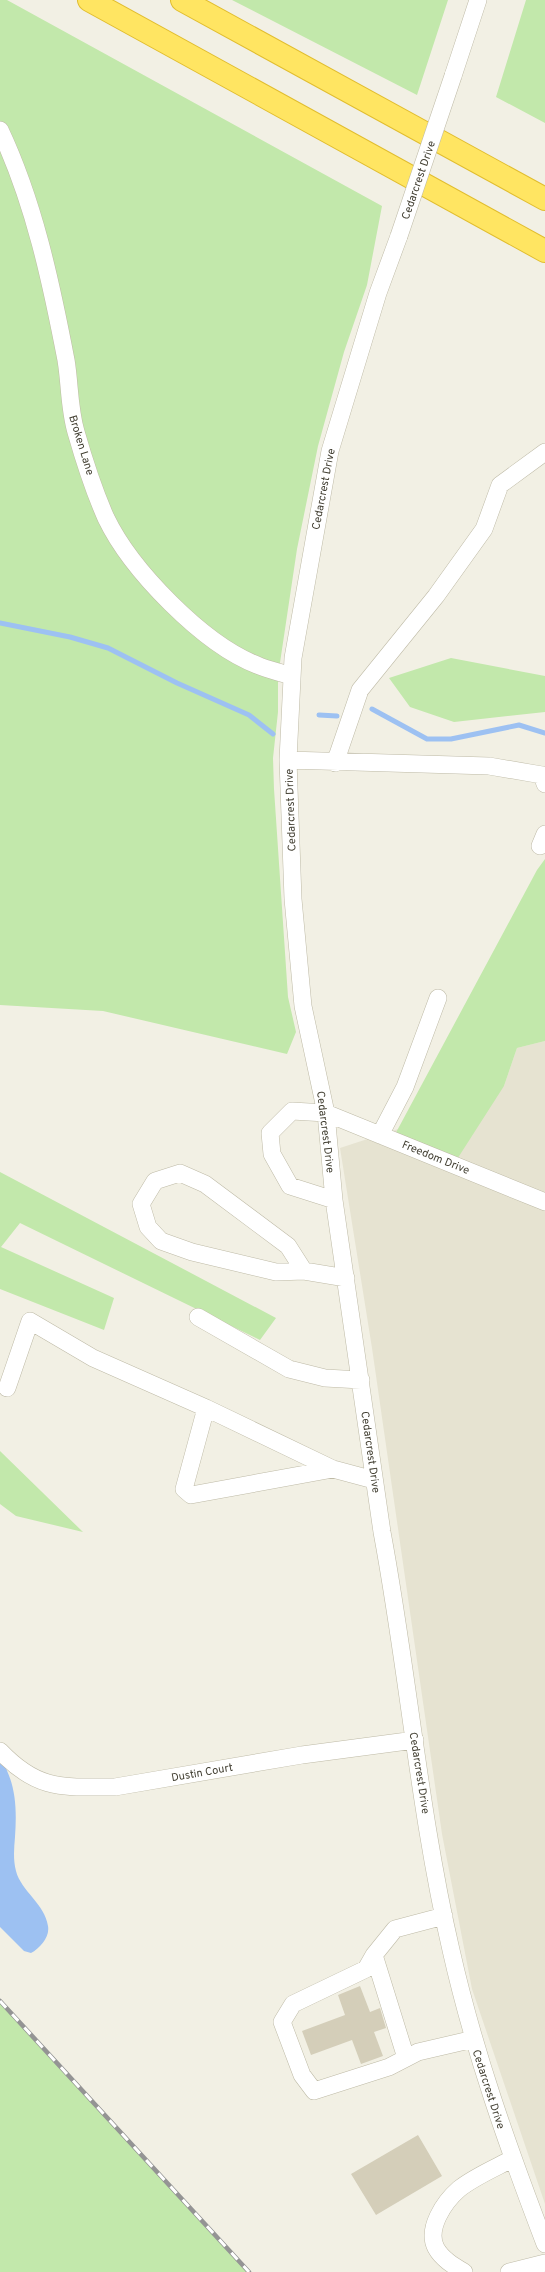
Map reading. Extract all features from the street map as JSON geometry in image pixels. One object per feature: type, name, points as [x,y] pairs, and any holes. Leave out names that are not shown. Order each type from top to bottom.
[{"type":"highway","points":[[89,0],[545,251]]},
{"type":"highway","points":[[182,0],[545,200]]},
{"type":"street","name":"Cedarcrest Drive","points":[[478,0],[378,293],[330,451],[291,676],[288,760],[293,900],[303,1006],[326,1113],[334,1200],[374,1480],[429,1838],[444,1916],[483,2075],[512,2159],[545,2244]]},
{"type":"street","name":"Broken Lane","points":[[0,130],[15,165],[43,252],[68,372],[74,424],[106,518],[130,556],[181,613],[229,650],[256,665],[291,676]]},
{"type":"street","points":[[335,763],[360,690],[436,596],[484,529],[500,485],[545,452]]},
{"type":"street","points":[[288,760],[335,763],[489,766],[542,775],[545,784]]},
{"type":"street","points":[[380,1135],[406,1087],[438,998]]},
{"type":"street","name":"Freedom Drive","points":[[334,1200],[290,1186],[272,1154],[270,1133],[292,1111],[326,1113],[545,1202]]},
{"type":"street","points":[[304,1271],[288,1246],[205,1184],[180,1173],[155,1181],[141,1204],[148,1227],[161,1241],[192,1252],[276,1272],[304,1271],[346,1278]]},
{"type":"street","points":[[198,1317],[289,1369],[325,1378],[360,1380]]},
{"type":"street","points":[[7,1388],[30,1321],[92,1358],[206,1408],[333,1469],[374,1480]]},
{"type":"street","points":[[206,1408],[184,1490],[191,1495],[333,1469]]},
{"type":"street","name":"Dustin Court","points":[[0,1751],[26,1774],[39,1781],[84,1787],[115,1788],[302,1755],[415,1740]]},
{"type":"street","points":[[444,1916],[395,1929],[374,1955],[366,1969],[293,2004],[282,2022],[302,2075],[314,2091],[389,2067],[418,2052],[474,2039]]},
{"type":"street","points":[[374,1955],[406,2058]]},
{"type":"street","points":[[464,2272],[450,2264],[436,2248],[433,2230],[444,2208],[459,2190],[512,2159]]},
{"type":"street","points":[[509,2272],[545,2263]]},
{"type":"shaded area","points":[[545,1041],[545,2204],[472,1989],[442,1834],[372,1348],[340,1148],[398,1129],[504,1086],[517,1048]]},
{"type":"green space","points":[[0,0],[7,0],[382,206],[367,285],[344,352],[318,446],[297,549],[278,676],[278,712],[273,758],[274,789],[288,997],[296,1032],[287,1054],[103,1011],[0,1005]]},
{"type":"green space","points":[[232,0],[448,0],[417,95]]},
{"type":"green space","points":[[526,0],[545,0],[545,123],[496,97]]},
{"type":"green space","points":[[451,658],[545,676],[545,712],[454,722],[410,707],[389,678]]},
{"type":"green space","points":[[545,859],[545,1041],[517,1048],[504,1086],[454,1164],[392,1140],[537,870]]},
{"type":"green space","points":[[0,1172],[276,1318],[260,1340],[20,1223],[1,1247],[114,1298],[104,1330],[0,1289]]},
{"type":"green space","points":[[0,1451],[83,1532],[16,1516],[0,1504]]},
{"type":"green space","points":[[0,2001],[249,2272],[0,2272]]},
{"type":"water","points":[[0,1758],[9,1776],[14,1796],[16,1826],[14,1863],[16,1871],[23,1885],[38,1904],[46,1918],[48,1926],[44,1942],[31,1953],[24,1951],[0,1927]]},
{"type":"building","points":[[360,1986],[370,2012],[380,2008],[386,2028],[374,2032],[383,2056],[361,2064],[352,2040],[311,2055],[302,2031],[345,2015],[338,1995]]},
{"type":"building","points":[[418,2135],[442,2176],[376,2215],[351,2174]]},
{"type":"waterway","points":[[0,623],[70,637],[108,648],[177,683],[249,715],[273,734]]},
{"type":"waterway","points":[[372,709],[427,739],[451,739],[519,725],[545,733]]},
{"type":"waterway","points":[[319,715],[337,716]]},
{"type":"railway","points":[[0,2001],[249,2272]]}]
